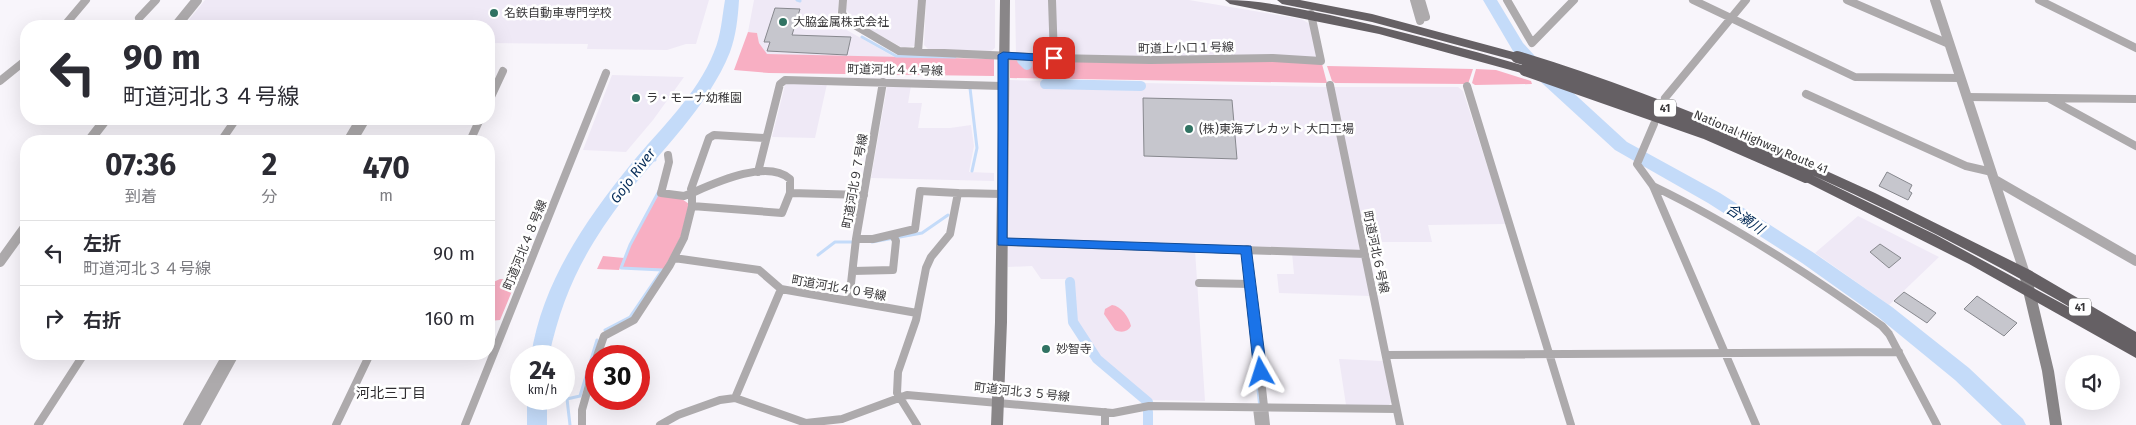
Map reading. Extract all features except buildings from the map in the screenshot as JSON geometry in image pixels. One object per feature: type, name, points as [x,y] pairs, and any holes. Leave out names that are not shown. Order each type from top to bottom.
[{"type":"highway","name":"National Highway Route 41","points":[[1230,0],[1308,6]]},
{"type":"highway","name":"National Highway Route 41","points":[[1282,0],[1534,72],[1706,133],[1880,200],[2025,274],[2136,339]]},
{"type":"highway","name":"National Highway Route 41","points":[[1808,172],[1875,210],[2028,290],[2136,352]]},
{"type":"main road","points":[[997,425],[1002,242],[1004,0]]},
{"type":"main road","points":[[2025,274],[2048,371],[2056,425]]},
{"type":"street","points":[[69,20],[86,0]]},
{"type":"street","points":[[139,18],[156,0]]},
{"type":"street","points":[[181,20],[197,0]]},
{"type":"street","name":"町道上小口１号線","points":[[843,0],[842,13],[846,20],[899,51],[1054,58],[1151,60],[1237,58],[1321,61],[1308,6]]},
{"type":"street","points":[[918,52],[922,0]]},
{"type":"street","points":[[1052,0],[1054,58]]},
{"type":"street","points":[[1414,0],[1420,19],[1426,17],[1421,0]]},
{"type":"street","points":[[1507,0],[1532,43],[1574,0]]},
{"type":"street","points":[[1693,0],[1855,77],[1961,78]]},
{"type":"street","points":[[1665,98],[1746,0]]},
{"type":"street","points":[[1847,0],[1949,44]]},
{"type":"street","points":[[1935,0],[2025,274]]},
{"type":"street","points":[[2039,0],[2136,48]]},
{"type":"street","points":[[0,81],[20,65]]},
{"type":"street","points":[[495,88],[503,71]]},
{"type":"street","name":"町道河北４８号線","points":[[495,350],[606,73]]},
{"type":"street","name":"町道河北４４号線","points":[[766,138],[780,84],[786,80],[1002,86]]},
{"type":"street","name":"町道河北９７号線","points":[[883,82],[856,238],[893,235],[915,229],[920,191],[958,193]]},
{"type":"street","name":"町道河北６号線","points":[[1330,84],[1400,425]]},
{"type":"street","points":[[1467,86],[1571,425]]},
{"type":"street","points":[[1806,94],[1966,166],[1994,176],[2136,261]]},
{"type":"street","points":[[1967,96],[2136,100]]},
{"type":"street","points":[[2048,98],[2136,146]]},
{"type":"street","points":[[1654,124],[1637,164],[1653,186],[1756,425]]},
{"type":"street","points":[[94,135],[101,125]]},
{"type":"street","points":[[601,345],[604,336],[634,320],[674,258],[684,238],[692,206],[691,189],[709,138],[714,135],[766,138],[758,172]]},
{"type":"street","points":[[668,154],[669,162],[661,193],[684,196],[758,172],[782,170],[786,173],[791,188],[790,193],[787,194],[782,214],[692,206]]},
{"type":"street","points":[[1653,186],[1702,209],[1824,284],[1882,326],[1889,334],[1937,425]]},
{"type":"street","points":[[790,193],[864,195]]},
{"type":"street","points":[[917,425],[915,417],[898,396],[896,390],[917,313],[927,265],[933,254],[947,240],[958,193],[1002,194]]},
{"type":"street","points":[[0,262],[20,234]]},
{"type":"street","points":[[853,271],[893,270],[896,242],[893,235]]},
{"type":"street","points":[[849,300],[856,238]]},
{"type":"street","points":[[1002,242],[1365,254]]},
{"type":"street","points":[[1247,249],[1261,408],[1259,425]]},
{"type":"street","name":"町道河北４０号線","points":[[674,258],[759,270],[780,289],[917,313]]},
{"type":"street","points":[[1199,283],[1251,284]]},
{"type":"street","points":[[660,425],[678,415],[712,403],[735,398],[780,289]]},
{"type":"street","points":[[1386,355],[1899,352]]},
{"type":"street","points":[[38,425],[80,360]]},
{"type":"street","points":[[187,425],[224,360]]},
{"type":"street","points":[[196,425],[232,360]]},
{"type":"street","points":[[336,425],[367,360]]},
{"type":"street","name":"町道河北４８号線","points":[[465,425],[491,360]]},
{"type":"street","name":"町道河北３５号線","points":[[735,398],[805,424],[842,419],[907,394],[1105,412],[1149,406],[1396,408]]},
{"type":"street","points":[[582,425],[582,410],[585,399]]},
{"type":"street","points":[[1261,408],[1266,425]]},
{"type":"street","points":[[1105,412],[1105,425]]},
{"type":"shaded area","name":"名鉄自動車専門学校","points":[[205,0],[709,0],[696,44],[686,44],[667,50],[587,49],[588,44],[495,43],[495,20],[189,20]]},
{"type":"shaded area","points":[[754,0],[839,0],[836,24],[896,58],[766,54],[759,43],[757,33],[748,32]]},
{"type":"shaded area","points":[[847,0],[918,0],[915,46],[903,48],[854,21],[846,9]]},
{"type":"shaded area","points":[[926,0],[995,0],[995,48],[991,51],[928,49],[924,45]]},
{"type":"shaded area","points":[[1015,0],[1189,0],[1301,19],[1310,24],[1318,57],[1198,55],[1166,58],[1016,55]]},
{"type":"shaded area","points":[[748,32],[757,33],[759,43],[767,54],[994,59],[994,76],[769,73],[734,70]]},
{"type":"shaded area","points":[[1010,60],[1132,63],[1272,61],[1322,64],[1327,83],[1010,78]]},
{"type":"shaded area","points":[[1327,66],[1473,69],[1468,84],[1335,83],[1332,81]]},
{"type":"shaded area","points":[[1476,69],[1496,70],[1531,81],[1532,84],[1475,85],[1472,83]]},
{"type":"shaded area","name":"ラ・モーナ幼稚園","points":[[612,75],[684,77],[653,120],[626,152],[583,150]]},
{"type":"shaded area","points":[[1009,80],[1327,87],[1458,87],[1463,91],[1506,224],[1428,225],[1432,242],[1360,242],[1361,250],[1358,251],[1007,240]]},
{"type":"shaded area","points":[[787,83],[827,84],[815,138],[772,137]]},
{"type":"shaded area","points":[[889,85],[911,86],[908,103],[922,103],[918,128],[950,128],[971,125],[974,146],[969,172],[994,173],[994,181],[871,178],[887,87]]},
{"type":"shaded area","points":[[658,195],[682,199],[689,204],[681,236],[664,269],[622,268],[631,244]]},
{"type":"shaded area","points":[[1858,216],[1939,257],[1889,305],[1815,253]]},
{"type":"shaded area","points":[[1008,244],[1064,246],[1065,249],[1195,250],[1205,401],[1149,400],[1097,357],[1074,322],[1070,279],[1041,279],[1032,266],[1008,267]]},
{"type":"shaded area","points":[[1292,253],[1359,256],[1362,258],[1370,296],[1279,293],[1277,274],[1294,274]]},
{"type":"shaded area","points":[[603,256],[624,258],[619,270],[597,269]]},
{"type":"shaded area","points":[[500,279],[517,279],[500,320],[495,320],[495,281]]},
{"type":"shaded area","points":[[1112,305],[1118,307],[1128,319],[1131,326],[1128,330],[1122,332],[1115,330],[1104,314],[1105,309]]},
{"type":"shaded area","points":[[1339,359],[1383,361],[1392,401],[1389,405],[1346,405]]},
{"type":"waterway","name":"Gojo River","points":[[542,345],[555,297],[583,243],[618,193],[693,101],[709,77],[722,52],[726,39],[732,0]]},
{"type":"waterway","name":"合瀬川","points":[[1490,0],[1518,47],[1537,69],[1621,146],[1714,198],[1808,258],[1885,312],[1962,374],[2016,425]]},
{"type":"waterway","points":[[862,37],[896,56],[955,57]]},
{"type":"waterway","points":[[1022,60],[1027,65]]},
{"type":"waterway","points":[[1045,84],[1141,86]]},
{"type":"waterway","points":[[970,88],[977,148],[972,171]]},
{"type":"waterway","name":"Gojo River","points":[[647,157],[655,160]]},
{"type":"waterway","points":[[605,330],[630,317],[662,270],[621,268],[630,245],[659,191]]},
{"type":"waterway","points":[[872,242],[922,233],[948,215]]},
{"type":"waterway","points":[[818,255],[835,242],[855,242]]},
{"type":"waterway","points":[[1070,282],[1073,322],[1097,359],[1148,402]]},
{"type":"waterway","points":[[1247,289],[1260,408]]},
{"type":"waterway","points":[[570,425],[567,399],[580,396],[597,340]]},
{"type":"waterway","name":"Gojo River","points":[[537,410],[537,425]]},
{"type":"waterway","points":[[1148,412],[1148,425]]},
{"type":"place","name":"名鉄自動車専門学校","points":[[494,13]]},
{"type":"place","name":"大脇金属株式会社","points":[[783,22]]},
{"type":"place","name":"ラ・モーナ幼稚園","points":[[636,98]]},
{"type":"place","name":"(株)東海プレカット 大口工場","points":[[1189,129]]},
{"type":"place","name":"妙智寺","points":[[1046,349]]},
{"type":"district","name":"河北三丁目","points":[[391,393]]},
{"type":"route","points":[[1054,58],[1009,57],[1003,55],[1002,242],[1247,249],[1261,372]]}]
